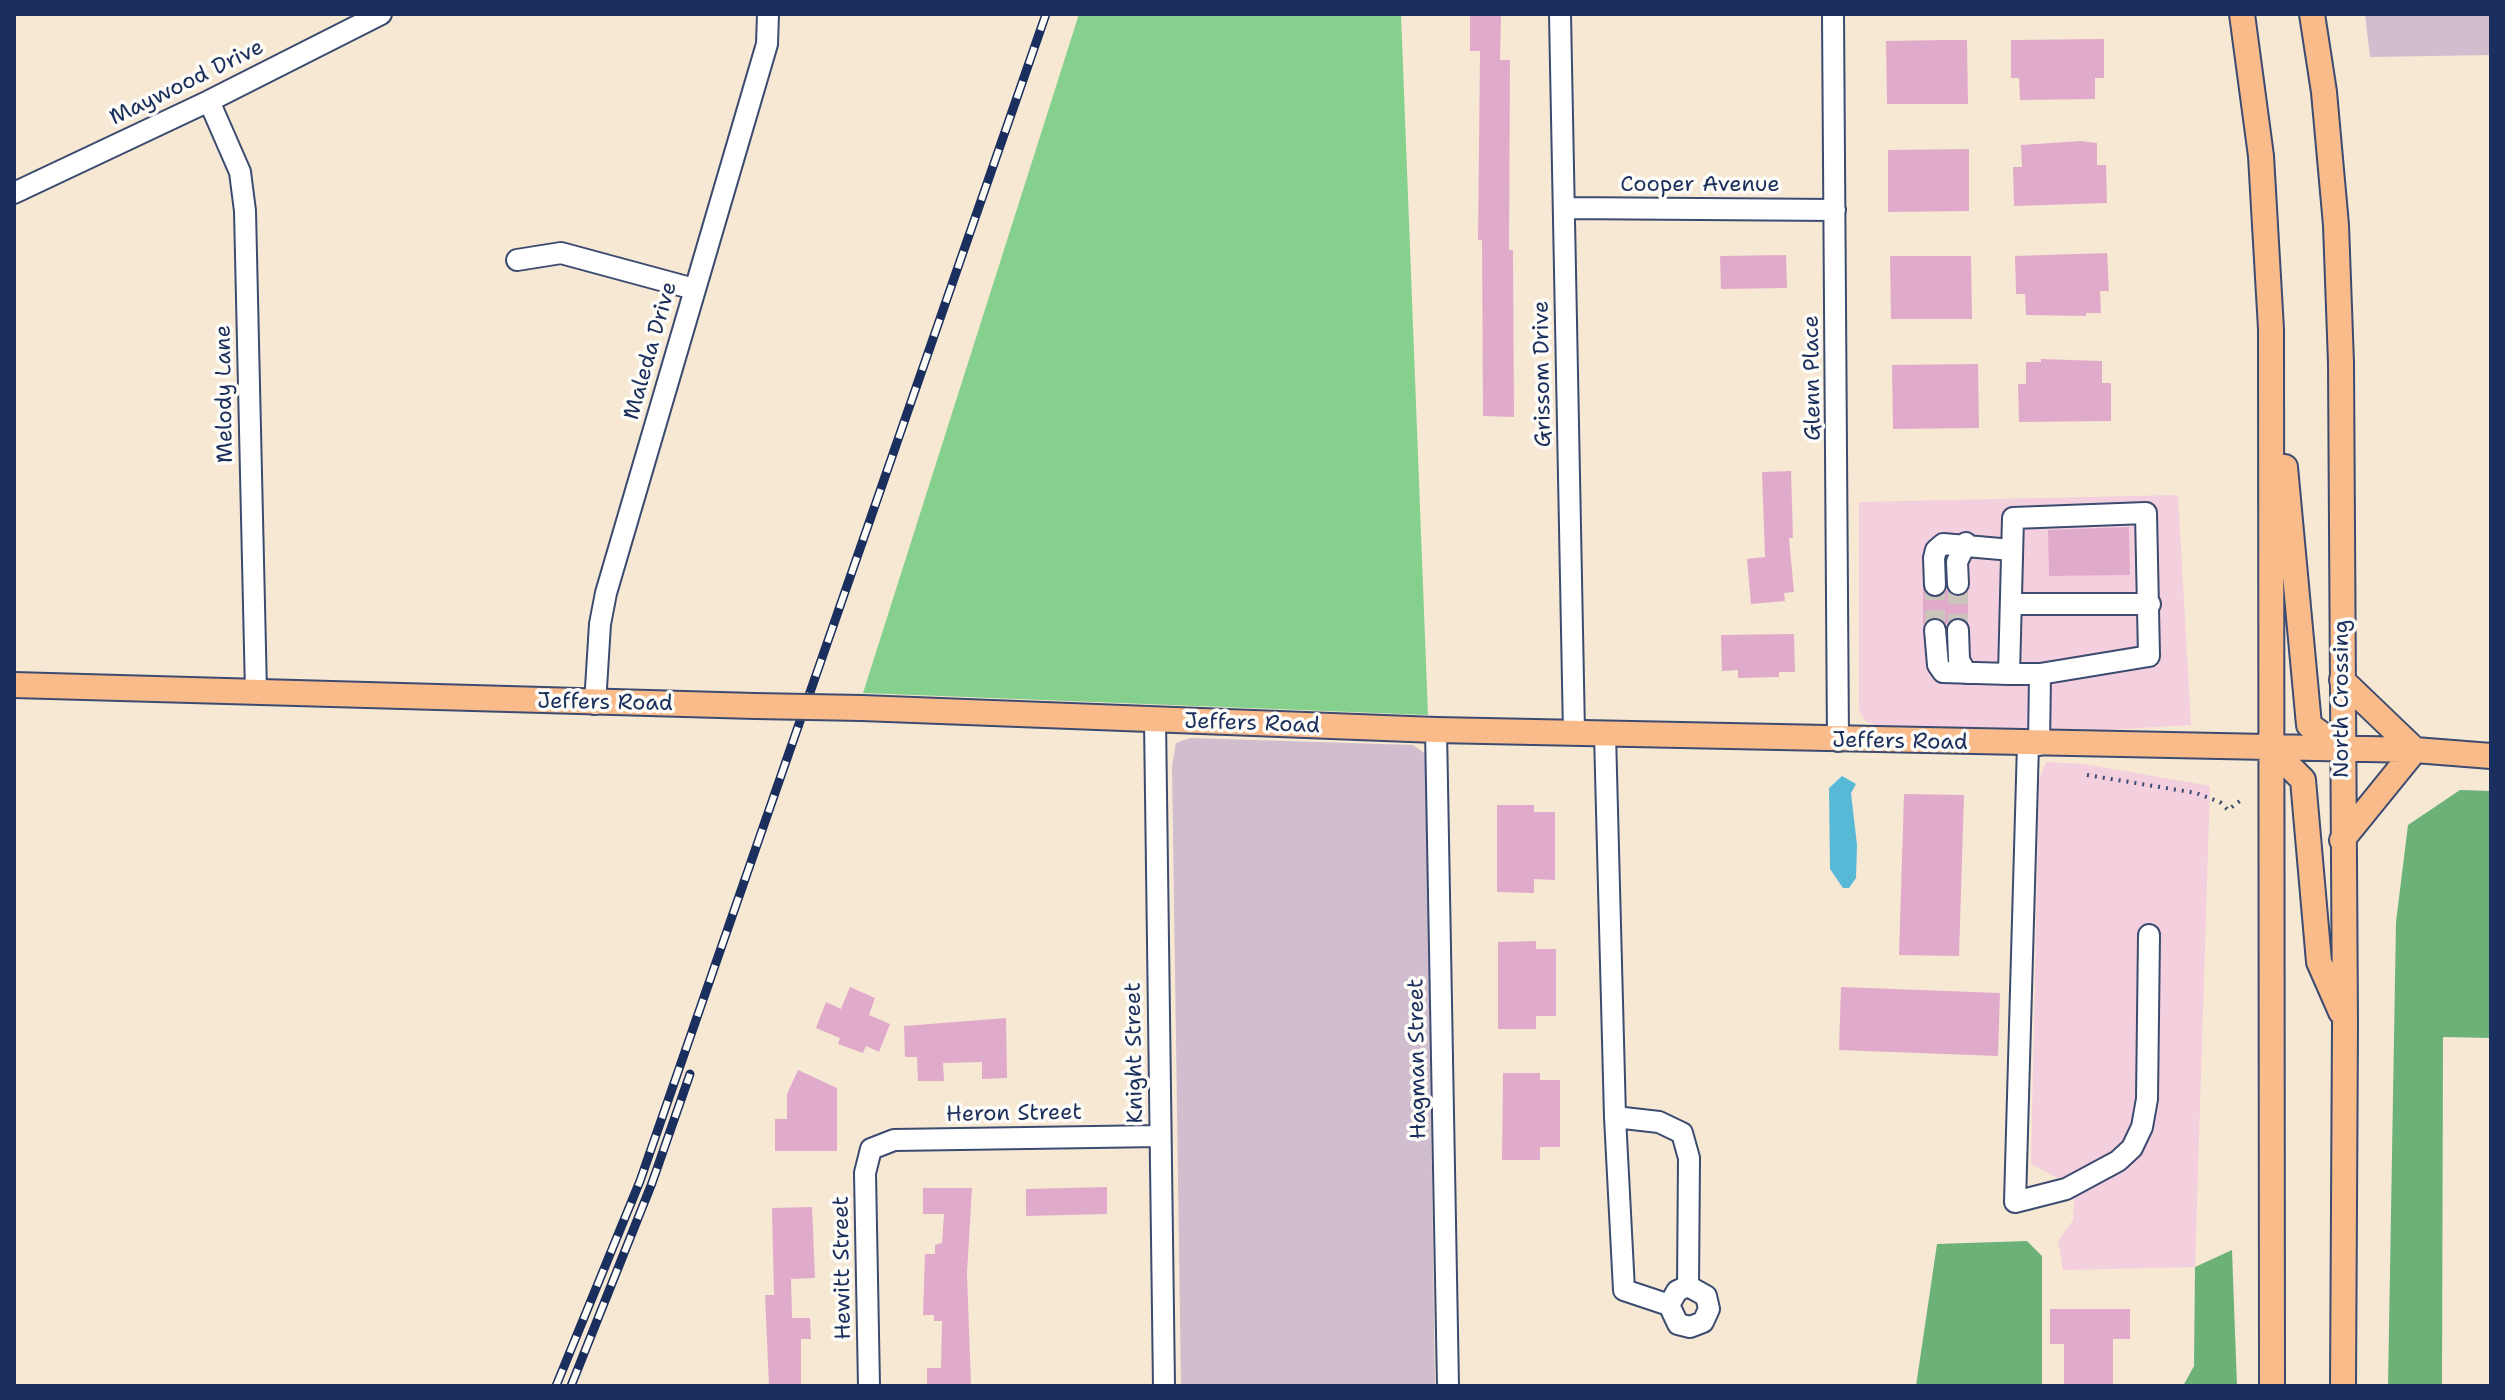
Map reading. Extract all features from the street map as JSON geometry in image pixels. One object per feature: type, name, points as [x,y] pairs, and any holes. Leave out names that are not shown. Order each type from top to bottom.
[{"type":"main road","points":[[2242,14],[2261,156],[2271,329],[2309,725],[2342,749]]},
{"type":"main road","name":"North Crossing","points":[[2312,14],[2324,92],[2336,225],[2341,363],[2345,1024],[2343,1386]]},
{"type":"main road","points":[[2271,329],[2272,1386]]},
{"type":"main road","points":[[2342,680],[2415,750],[2342,840]]},
{"type":"main road","name":"Jeffers Road","points":[[14,685],[595,704],[862,708],[1436,730],[1838,741],[2415,750],[2491,756]]},
{"type":"main road","points":[[2272,749],[2303,780],[2319,962],[2345,1024]]},
{"type":"street","name":"Maywood Drive","points":[[14,193],[209,101],[381,14]]},
{"type":"street","name":"Maleda Drive","points":[[595,704],[600,624],[606,593],[767,44],[768,14]]},
{"type":"street","name":"Grissom Drive","points":[[1560,14],[1574,733]]},
{"type":"street","name":"Glenn Place","points":[[1833,14],[1838,741]]},
{"type":"street","name":"Melody Lane","points":[[209,101],[240,172],[245,211],[256,692]]},
{"type":"street","name":"Cooper Avenue","points":[[1564,208],[1835,210]]},
{"type":"street","points":[[517,260],[561,253],[694,289]]},
{"type":"street","points":[[1935,630],[1938,665],[1943,672],[2009,674],[2040,674],[2149,656],[2146,513],[2013,518],[2009,674]]},
{"type":"street","points":[[1935,585],[1936,550],[1943,544],[1966,543],[2012,550]]},
{"type":"street","points":[[1958,584],[1957,562],[1966,543]]},
{"type":"street","points":[[2012,604],[2150,604]]},
{"type":"street","points":[[1958,630],[1959,660],[1966,673]]},
{"type":"street","points":[[2040,674],[2034,745],[2015,1202],[2066,1189],[2118,1161],[2132,1148],[2142,1127],[2147,1099],[2149,935]]},
{"type":"street","name":"Knight Street","points":[[1155,720],[1164,1386]]},
{"type":"street","name":"Hagman Street","points":[[1436,730],[1448,1386]]},
{"type":"street","points":[[1605,734],[1615,1117],[1624,1290],[1669,1305],[1678,1324],[1690,1327],[1703,1322],[1709,1309],[1706,1296],[1688,1286]]},
{"type":"street","points":[[1615,1117],[1659,1122],[1682,1133],[1689,1158],[1688,1286]]},
{"type":"street","name":"Heron Street","points":[[871,1149],[894,1140],[1160,1136]]},
{"type":"street","name":"Hewitt Street","points":[[869,1386],[865,1173],[871,1149]]},
{"type":"street","points":[[1669,1305],[1677,1291],[1688,1286]]},
{"type":"path","points":[[2087,775],[2196,793],[2220,802],[2228,810],[2241,800]]},
{"type":"shaded area","points":[[2365,14],[2491,14],[2491,55],[2370,57]]},
{"type":"shaded area","points":[[2178,495],[2191,725],[2089,731],[1878,726],[1865,721],[1859,710],[1859,502]]},
{"type":"shaded area","points":[[1190,738],[1413,745],[1426,754],[1435,1386],[1181,1386],[1172,766],[1176,743]]},
{"type":"shaded area","points":[[2046,762],[2084,764],[2210,786],[2195,1267],[2063,1270],[2058,1241],[2073,1220],[2074,1199],[2061,1180],[2031,1164],[2039,780]]},
{"type":"green space","points":[[1079,14],[1401,14],[1428,715],[863,693]]},
{"type":"green space","points":[[2460,790],[2491,791],[2491,1038],[2443,1037],[2442,1386],[2388,1386],[2396,922],[2408,825]]},
{"type":"green space","points":[[2027,1241],[2042,1256],[2042,1386],[1916,1386],[1937,1244]]},
{"type":"green space","points":[[2232,1250],[2237,1386],[2183,1386],[2194,1366],[2195,1267]]},
{"type":"water","points":[[1842,776],[1856,784],[1851,793],[1857,845],[1856,878],[1849,888],[1843,888],[1830,869],[1829,788]]},
{"type":"building","points":[[1470,14],[1501,14],[1500,60],[1510,60],[1509,250],[1513,250],[1514,417],[1483,416],[1482,240],[1478,240],[1480,51],[1470,51]]},
{"type":"building","points":[[2104,39],[2104,78],[2095,78],[2095,99],[2020,100],[2019,78],[2011,78],[2011,40]]},
{"type":"building","points":[[1967,40],[1968,104],[1887,104],[1886,41]]},
{"type":"building","points":[[2081,141],[2097,143],[2097,165],[2106,165],[2107,203],[2014,206],[2013,167],[2022,167],[2021,145]]},
{"type":"building","points":[[1969,149],[1969,211],[1888,212],[1888,150]]},
{"type":"building","points":[[2107,253],[2109,291],[2100,291],[2101,313],[2086,313],[2086,316],[2026,315],[2025,294],[2016,294],[2015,256]]},
{"type":"building","points":[[1786,255],[1787,288],[1721,289],[1720,256]]},
{"type":"building","points":[[1890,256],[1971,256],[1972,319],[1891,319]]},
{"type":"building","points":[[2041,359],[2102,361],[2102,383],[2111,383],[2111,421],[2019,422],[2018,384],[2026,384],[2026,362],[2041,362]]},
{"type":"building","points":[[1978,364],[1979,428],[1893,429],[1892,365]]},
{"type":"building","points":[[1791,471],[1793,538],[1789,538],[1794,592],[1784,593],[1785,601],[1751,604],[1747,559],[1765,557],[1762,472]]},
{"type":"building","points":[[2129,527],[2130,575],[2049,576],[2048,530]]},
{"type":"building","points":[[1923,588],[1935,598],[1947,590],[1958,597],[1968,592],[1968,622],[1957,617],[1946,624],[1935,617],[1923,625]]},
{"type":"building","points":[[1794,634],[1795,672],[1779,672],[1779,677],[1738,678],[1738,670],[1722,671],[1721,635]]},
{"type":"building","points":[[1904,794],[1964,795],[1959,956],[1899,955]]},
{"type":"building","points":[[1497,805],[1534,805],[1534,812],[1555,812],[1555,880],[1534,879],[1534,893],[1497,892]]},
{"type":"building","points":[[1536,941],[1536,949],[1556,949],[1556,1016],[1536,1016],[1536,1029],[1498,1029],[1498,942]]},
{"type":"building","points":[[850,987],[875,998],[869,1015],[890,1024],[879,1052],[866,1046],[863,1053],[838,1044],[840,1038],[816,1028],[826,1002],[841,1009]]},
{"type":"building","points":[[1841,987],[2000,993],[1998,1056],[1839,1050]]},
{"type":"building","points":[[1006,1018],[1007,1078],[982,1079],[982,1062],[943,1063],[944,1081],[918,1081],[917,1057],[905,1057],[904,1026]]},
{"type":"building","points":[[798,1070],[837,1088],[837,1151],[775,1151],[775,1119],[787,1119],[787,1094]]},
{"type":"building","points":[[1503,1073],[1540,1073],[1540,1080],[1560,1080],[1560,1147],[1540,1147],[1540,1160],[1502,1160]]},
{"type":"building","points":[[1107,1187],[1107,1214],[1026,1216],[1026,1189]]},
{"type":"building","points":[[923,1188],[972,1188],[967,1273],[971,1385],[927,1386],[927,1368],[941,1368],[942,1321],[934,1321],[934,1315],[923,1315],[925,1254],[935,1254],[935,1245],[942,1243],[944,1214],[923,1214]]},
{"type":"building","points":[[812,1207],[815,1278],[791,1279],[792,1318],[810,1318],[811,1339],[801,1339],[801,1386],[769,1386],[765,1295],[774,1295],[772,1208]]},
{"type":"building","points":[[2050,1309],[2130,1309],[2130,1339],[2113,1339],[2113,1386],[2064,1386],[2064,1344],[2050,1344]]},
{"type":"tunnel","points":[[1958,584],[1958,630]]},
{"type":"tunnel","points":[[1935,585],[1935,630]]},
{"type":"railway","points":[[556,1386],[640,1181],[1046,14]]},
{"type":"railway","points":[[571,1386],[652,1183],[690,1074]]}]
